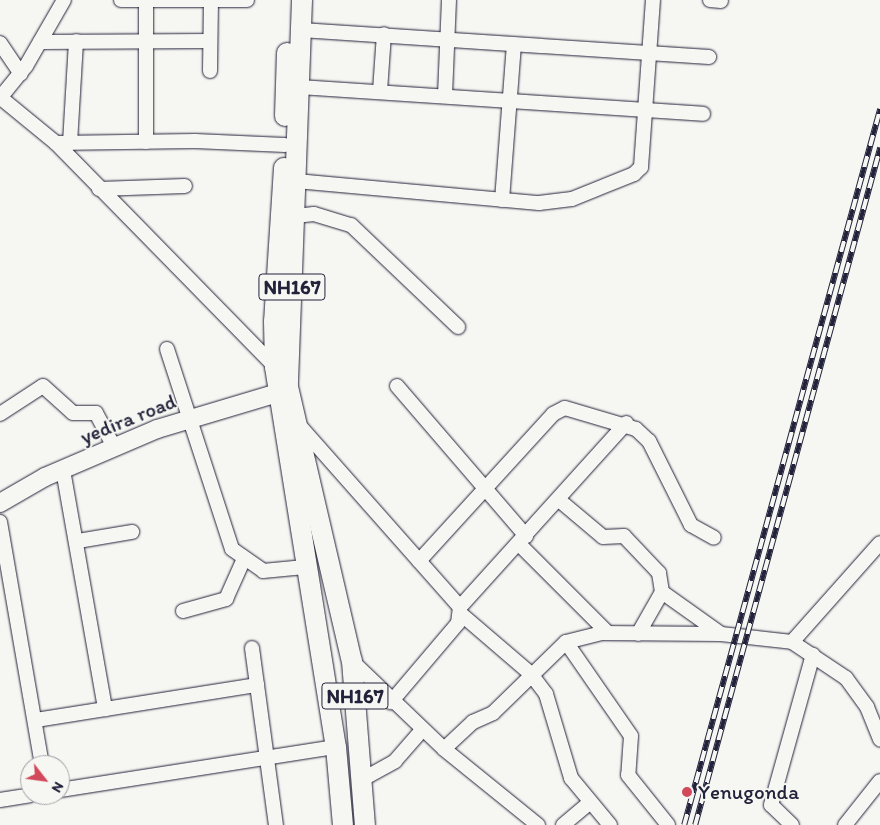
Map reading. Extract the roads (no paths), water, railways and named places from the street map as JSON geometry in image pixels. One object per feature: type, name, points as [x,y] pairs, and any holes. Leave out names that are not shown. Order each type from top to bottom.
[{"type":"highway","name":"NH167","points":[[289,0],[285,145],[274,321],[275,367],[305,567],[336,747],[343,825]]},
{"type":"highway","name":"NH167","points":[[302,0],[288,388],[352,661],[363,779],[365,825]]},
{"type":"main road","name":"yedira road","points":[[0,503],[63,470],[114,447],[189,418],[278,393]]},
{"type":"street","points":[[64,0],[21,74],[1,98],[63,143],[99,189],[275,367]]},
{"type":"street","points":[[121,0],[247,0]]},
{"type":"street","points":[[146,0],[146,142]]},
{"type":"street","points":[[445,95],[449,0]]},
{"type":"street","points":[[296,181],[539,204],[572,199],[634,174],[641,167],[653,0]]},
{"type":"street","points":[[210,71],[211,1]]},
{"type":"street","points":[[301,30],[709,57]]},
{"type":"street","points":[[380,91],[384,34]]},
{"type":"street","points":[[40,42],[210,41]]},
{"type":"street","points":[[63,143],[76,42]]},
{"type":"street","points":[[0,43],[21,74]]},
{"type":"street","points":[[502,200],[514,44]]},
{"type":"street","points":[[300,87],[445,95],[703,114]]},
{"type":"street","points":[[63,143],[146,142],[285,145]]},
{"type":"street","points":[[99,189],[185,186]]},
{"type":"street","points":[[295,216],[314,214],[351,225],[458,327]]},
{"type":"street","points":[[167,349],[222,529],[243,561],[277,573],[305,567]]},
{"type":"street","points":[[397,386],[486,488],[522,540],[608,633]]},
{"type":"street","points":[[0,414],[39,388],[49,388],[73,413],[96,413],[114,447]]},
{"type":"street","points":[[419,561],[553,414],[565,408],[626,423],[649,441],[691,526],[714,538]]},
{"type":"street","points":[[296,421],[419,561],[460,611],[531,674],[554,711],[571,778],[589,803],[610,825]]},
{"type":"street","points":[[391,702],[460,611],[626,423]]},
{"type":"street","points":[[63,470],[78,541],[106,709]]},
{"type":"street","points":[[559,500],[603,537],[624,536],[659,573],[662,592],[638,634]]},
{"type":"street","points":[[0,522],[41,755]]},
{"type":"street","points":[[78,541],[132,532]]},
{"type":"street","points":[[792,642],[880,543]]},
{"type":"street","points":[[183,610],[226,599],[243,561]]},
{"type":"street","points":[[662,592],[722,634]]},
{"type":"street","points":[[444,749],[473,722],[493,713],[566,642],[608,633],[722,634],[792,642],[846,678],[867,707],[880,740]]},
{"type":"street","points":[[566,642],[631,736],[628,775],[668,825]]},
{"type":"street","points":[[252,648],[269,755],[276,825]]},
{"type":"street","points":[[792,825],[771,805],[813,655]]},
{"type":"street","points":[[352,661],[391,702],[422,730],[538,825]]},
{"type":"street","points":[[36,720],[257,685]]},
{"type":"street","points":[[363,779],[395,761],[422,730]]},
{"type":"street","points":[[70,788],[269,755],[336,747]]},
{"type":"street","points":[[844,825],[880,780]]},
{"type":"street","points":[[0,800],[20,797]]},
{"type":"street","points":[[562,825],[589,803]]},
{"type":"railway","points":[[684,825],[880,109]]},
{"type":"railway","points":[[695,825],[880,148]]},
{"type":"place","name":"Yenugonda","points":[[687,792]]}]
